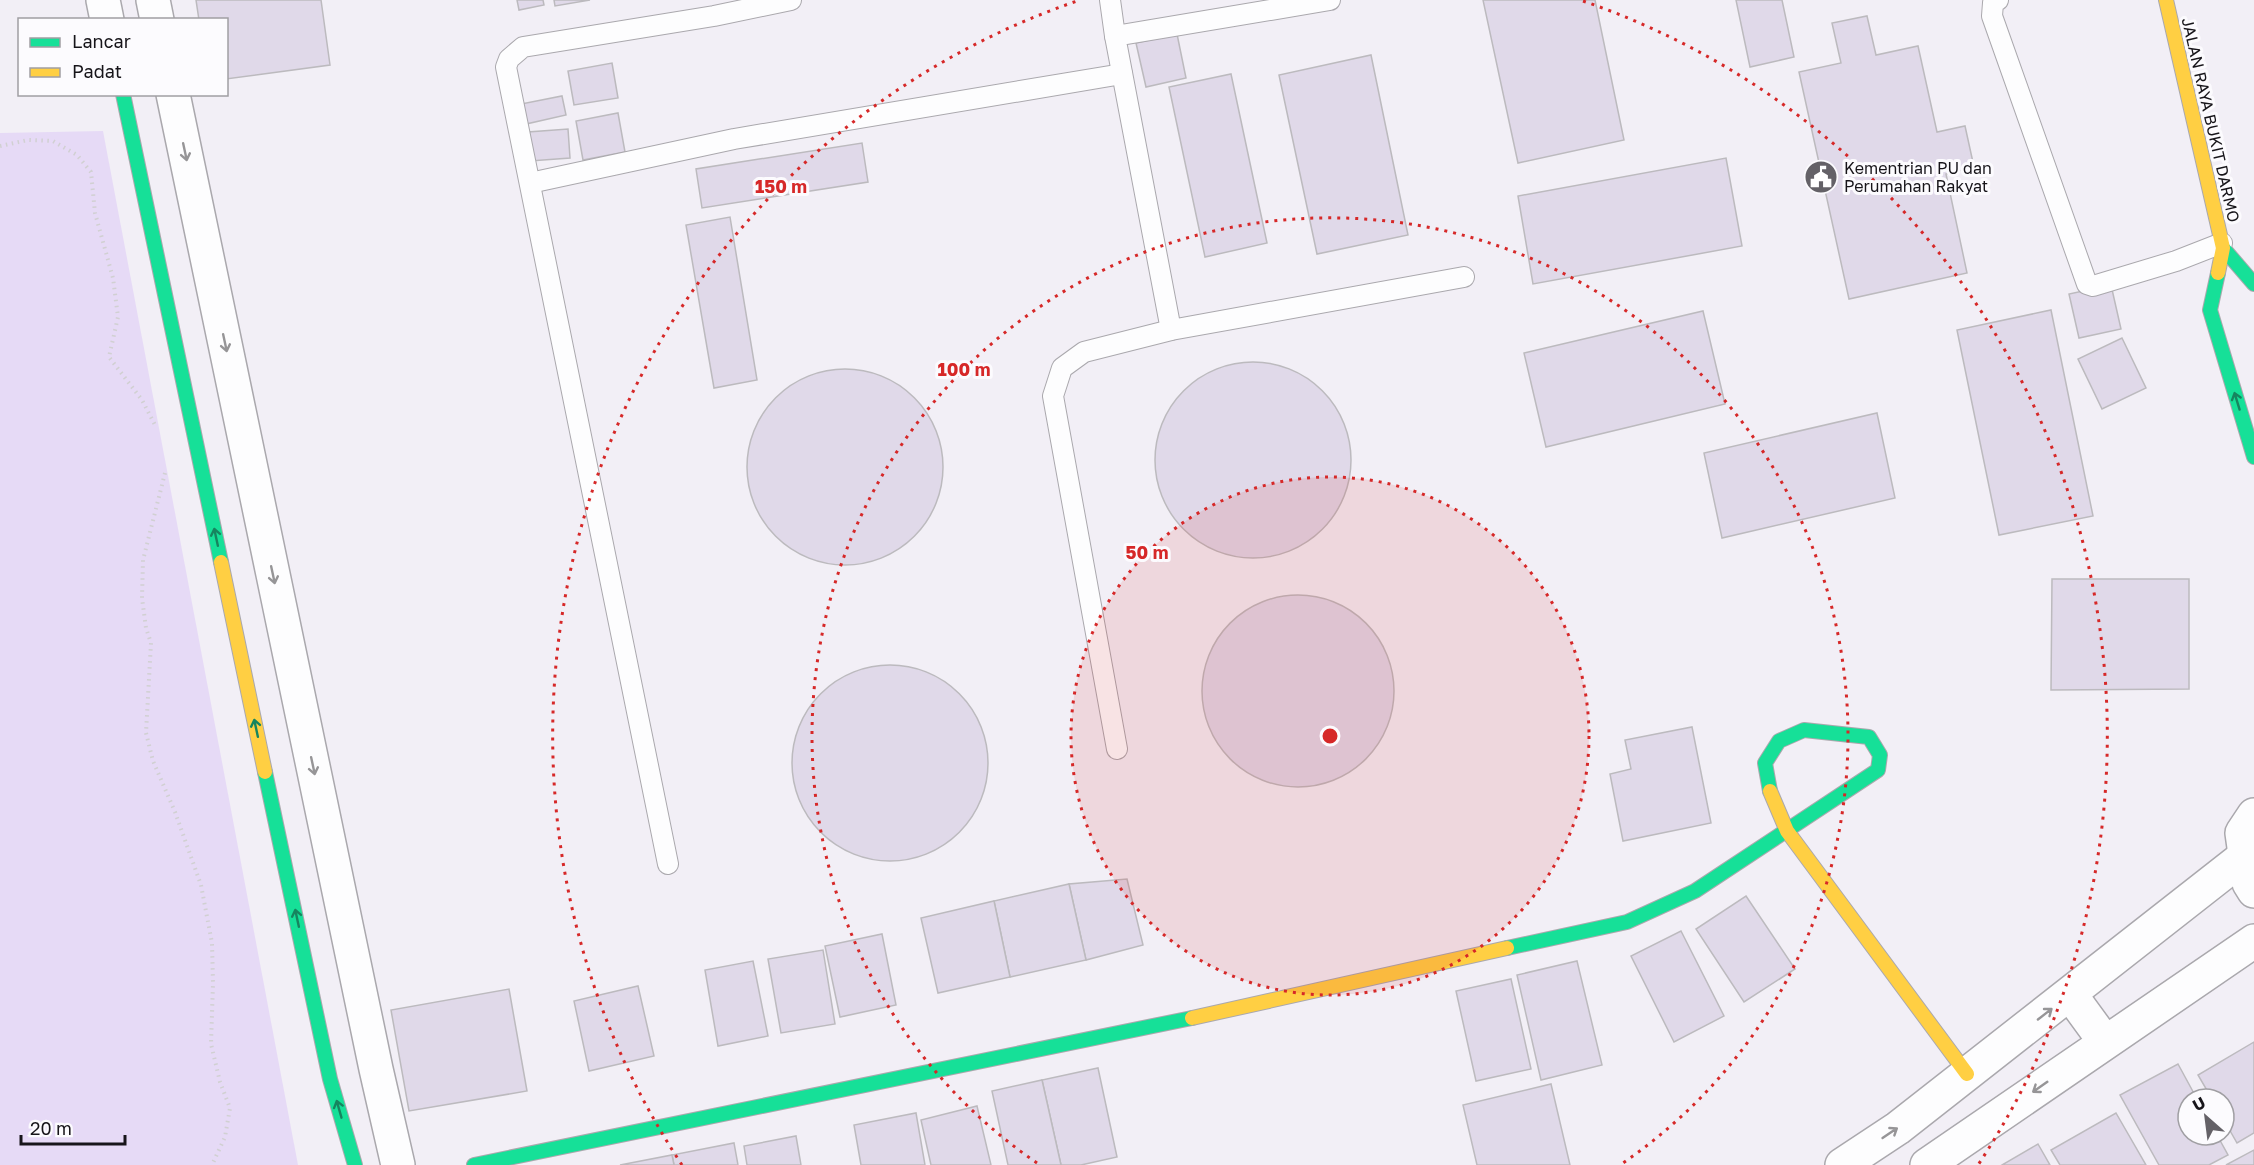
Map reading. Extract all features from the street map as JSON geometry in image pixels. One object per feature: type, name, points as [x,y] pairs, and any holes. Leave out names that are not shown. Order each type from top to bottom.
[{"type":"street","points":[[103,0],[107,18]]},
{"type":"street","points":[[153,0],[157,18]]},
{"type":"street","name":"JALAN RAYA BUKIT DARMO","points":[[2166,0],[2223,246],[2210,310],[2254,457]]},
{"type":"street","points":[[123,96],[330,1079],[354,1165]]},
{"type":"street","points":[[173,96],[398,1165]]},
{"type":"street","name":"JALAN RAYA BUKIT DARMO","points":[[2223,246],[2254,284]]},
{"type":"street","points":[[474,1165],[1169,1023],[1627,922],[1695,891],[1787,831],[1878,770],[1880,755],[1869,737],[1804,730],[1779,741],[1766,763],[1768,785],[1787,831],[1967,1074]]},
{"type":"street","points":[[2254,815],[2242,834],[2249,883],[2254,891]]},
{"type":"street","points":[[1842,1165],[1898,1128],[2245,856]]},
{"type":"street","points":[[1927,1165],[2254,941]]},
{"type":"street","points":[[2070,994],[2105,1042]]},
{"type":"lane","points":[[668,864],[506,67],[510,59],[523,47],[714,16],[791,0]]},
{"type":"lane","points":[[1110,0],[1171,330]]},
{"type":"lane","points":[[1115,36],[1330,0]]},
{"type":"lane","points":[[1998,0],[1993,3],[1992,16],[2087,284],[2093,286],[2223,246]]},
{"type":"lane","points":[[530,183],[734,139],[1122,74]]},
{"type":"lane","points":[[1117,748],[1053,396],[1062,368],[1084,352],[1171,330],[1464,277]]},
{"type":"path","points":[[0,146],[28,140],[53,141],[77,155],[91,172],[95,213],[113,278],[118,317],[109,357],[142,400],[158,431]]},
{"type":"path","points":[[163,464],[165,474],[143,560],[142,598],[146,628],[151,643],[146,733],[153,761],[175,812],[201,885],[212,943],[211,1044],[220,1082],[230,1108],[225,1137],[212,1165]]},
{"type":"shaded area","points":[[103,131],[298,1165],[0,1165],[0,133]]},
{"type":"building","points":[[196,0],[321,0],[330,65],[228,79],[228,18],[199,18]]},
{"type":"building","points":[[517,0],[543,0],[544,5],[519,10]]},
{"type":"building","points":[[554,0],[590,0],[555,6]]},
{"type":"building","points":[[1483,0],[1595,0],[1624,140],[1518,163]]},
{"type":"building","points":[[1736,0],[1782,0],[1794,57],[1750,67]]},
{"type":"building","points":[[1867,16],[1876,55],[1918,46],[1937,132],[1965,126],[1974,167],[1946,174],[1967,273],[1849,299],[1799,72],[1841,63],[1832,23]]},
{"type":"building","points":[[1177,34],[1186,78],[1146,87],[1136,43]]},
{"type":"building","points":[[1371,55],[1408,235],[1317,254],[1279,75]]},
{"type":"building","points":[[612,63],[618,98],[574,105],[568,71]]},
{"type":"building","points":[[1231,74],[1267,243],[1205,257],[1169,87]]},
{"type":"building","points":[[562,96],[566,115],[526,124],[521,104]]},
{"type":"building","points":[[618,113],[625,152],[583,160],[576,121]]},
{"type":"building","points":[[568,129],[570,158],[530,161],[528,132]]},
{"type":"building","points":[[862,143],[868,182],[702,208],[696,169]]},
{"type":"building","points":[[1726,158],[1742,246],[1533,284],[1518,196]]},
{"type":"building","points":[[730,217],[757,380],[714,388],[686,225]]},
{"type":"building","points":[[2111,285],[2121,329],[2079,338],[2069,294]]},
{"type":"building","points":[[2051,310],[2093,516],[1999,535],[1957,330]]},
{"type":"building","points":[[1703,311],[1725,404],[1546,447],[1524,353]]},
{"type":"building","points":[[2122,338],[2146,388],[2102,409],[2078,359]]},
{"type":"building","points":[[1243,362],[1263,362],[1291,369],[1315,384],[1329,398],[1344,422],[1351,450],[1351,470],[1344,498],[1329,522],[1315,536],[1291,551],[1263,558],[1243,558],[1215,551],[1191,536],[1177,522],[1162,498],[1155,470],[1155,450],[1162,422],[1177,398],[1191,384],[1215,369]]},
{"type":"building","points":[[845,369],[882,376],[907,391],[921,405],[936,430],[943,467],[936,504],[921,529],[907,543],[882,558],[845,565],[808,558],[783,543],[769,529],[754,504],[747,467],[754,430],[769,405],[783,391],[808,376]]},
{"type":"building","points":[[1877,413],[1895,498],[1722,538],[1704,453]]},
{"type":"building","points":[[2052,579],[2189,579],[2189,689],[2051,690]]},
{"type":"building","points":[[1289,595],[1307,595],[1335,602],[1366,623],[1387,654],[1394,691],[1387,728],[1366,759],[1335,780],[1307,787],[1289,787],[1253,776],[1224,752],[1213,736],[1206,719],[1202,700],[1202,682],[1213,646],[1237,617],[1253,606],[1270,599]]},
{"type":"building","points":[[890,665],[927,672],[952,687],[966,701],[981,726],[988,763],[981,800],[966,825],[952,839],[927,854],[890,861],[853,854],[828,839],[814,825],[799,800],[792,763],[799,726],[814,701],[828,687],[853,672]]},
{"type":"building","points":[[1692,727],[1711,823],[1623,841],[1610,774],[1631,769],[1625,740]]},
{"type":"building","points":[[1127,879],[1143,945],[1086,960],[1069,884]]},
{"type":"building","points":[[1069,884],[1086,960],[1010,977],[994,901]]},
{"type":"building","points":[[1746,896],[1795,969],[1744,1002],[1696,929]]},
{"type":"building","points":[[994,901],[1010,977],[938,993],[921,918]]},
{"type":"building","points":[[1681,931],[1724,1016],[1674,1042],[1631,956]]},
{"type":"building","points":[[882,934],[896,1005],[840,1017],[825,946]]},
{"type":"building","points":[[823,950],[835,1024],[781,1033],[768,959]]},
{"type":"building","points":[[753,961],[768,1036],[718,1046],[705,970]]},
{"type":"building","points":[[1577,961],[1602,1065],[1541,1080],[1517,975]]},
{"type":"building","points":[[1511,979],[1531,1069],[1476,1081],[1456,991]]},
{"type":"building","points":[[638,986],[654,1056],[589,1071],[574,1001]]},
{"type":"building","points":[[509,989],[527,1091],[409,1111],[391,1010]]},
{"type":"building","points":[[2254,1042],[2254,1133],[2237,1143],[2236,1087],[2205,1087],[2198,1075]]},
{"type":"building","points":[[2178,1064],[2190,1087],[2176,1087],[2176,1147],[2224,1147],[2228,1155],[2209,1165],[2159,1165],[2120,1095]]},
{"type":"building","points":[[1098,1068],[1117,1157],[1081,1165],[1061,1165],[1042,1080]]},
{"type":"building","points":[[1042,1080],[1061,1165],[1008,1165],[992,1091]]},
{"type":"building","points":[[1551,1084],[1570,1165],[1477,1165],[1463,1105]]},
{"type":"building","points":[[977,1106],[991,1165],[931,1165],[921,1120]]},
{"type":"building","points":[[916,1113],[925,1165],[861,1165],[854,1125]]},
{"type":"building","points":[[2116,1113],[2146,1165],[2060,1165],[2051,1150]]},
{"type":"building","points":[[796,1136],[801,1165],[747,1165],[744,1146]]},
{"type":"building","points":[[734,1143],[738,1165],[674,1165],[672,1155]]},
{"type":"building","points":[[2038,1144],[2050,1165],[2002,1165]]},
{"type":"building","points":[[2254,1150],[2254,1165],[2226,1165]]},
{"type":"building","points":[[672,1155],[674,1165],[620,1165]]},
{"type":"traffic: fast","points":[[123,96],[221,562]]},
{"type":"traffic: fast","points":[[2223,248],[2254,284]]},
{"type":"traffic: fast","points":[[2218,273],[2210,310],[2254,457]]},
{"type":"traffic: fast","points":[[1507,948],[1627,922],[1695,891],[1878,770],[1880,755],[1869,737],[1804,730],[1779,741],[1765,763],[1770,791]]},
{"type":"traffic: fast","points":[[265,772],[330,1079],[355,1165]]},
{"type":"traffic: fast","points":[[474,1165],[1192,1018]]},
{"type":"traffic: slow","points":[[2166,0],[2223,248],[2218,273]]},
{"type":"traffic: slow","points":[[221,562],[265,772]]},
{"type":"traffic: slow","points":[[1770,791],[1787,831],[1967,1074]]},
{"type":"traffic: slow","points":[[1192,1018],[1507,948]]},
{"type":"place","name":"Kementrian PU dan Perumahan Rakyat","points":[[1821,177]]}]
